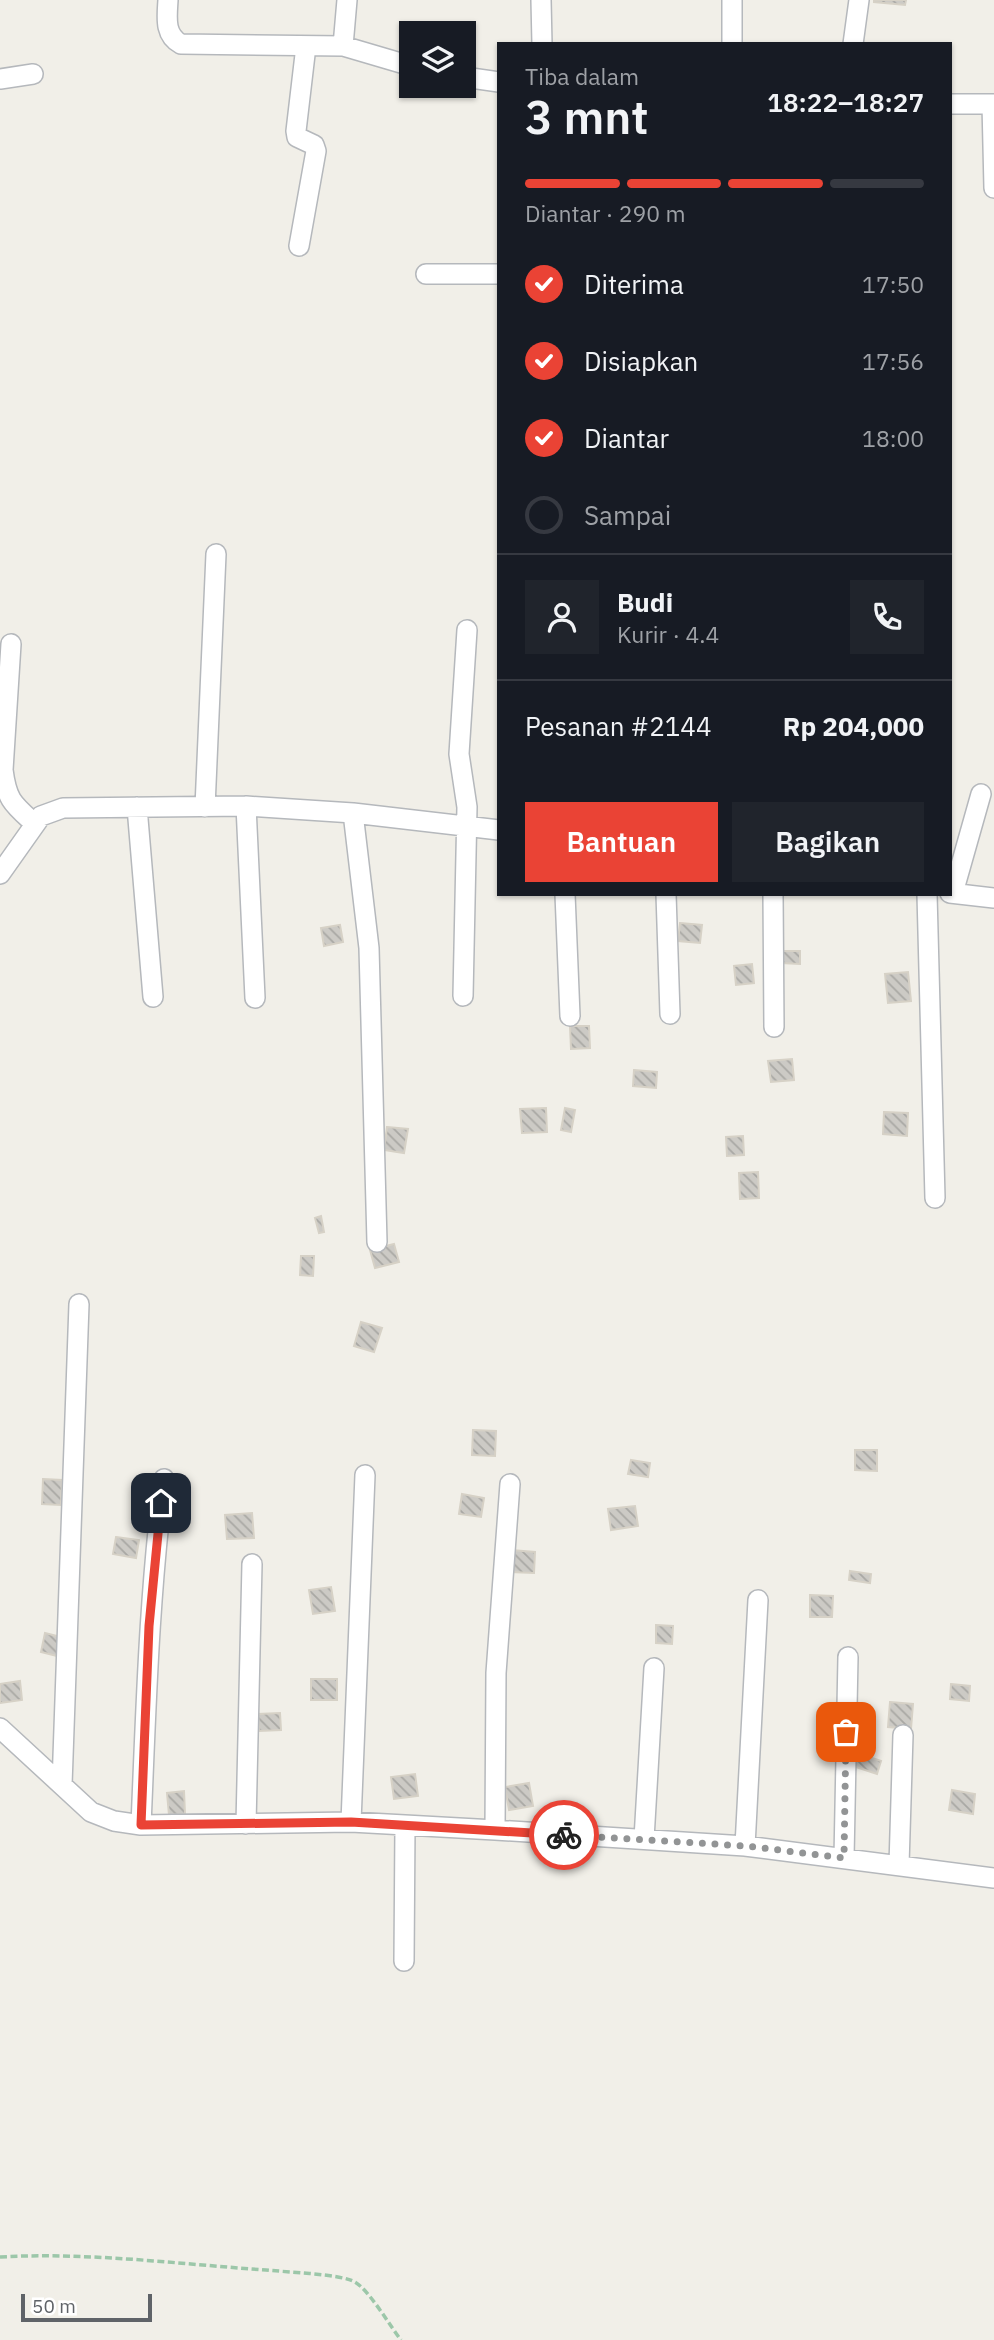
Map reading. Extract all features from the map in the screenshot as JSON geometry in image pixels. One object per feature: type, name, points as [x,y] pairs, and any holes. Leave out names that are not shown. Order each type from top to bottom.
[{"type":"street","points":[[167,0],[168,27],[172,38],[181,44],[343,46],[399,62]]},
{"type":"street","points":[[343,46],[347,0]]},
{"type":"street","points":[[541,0],[542,42]]},
{"type":"street","points":[[732,0],[732,42]]},
{"type":"street","points":[[853,42],[859,0]]},
{"type":"street","points":[[299,246],[316,151],[314,145],[300,139],[296,131],[306,46]]},
{"type":"street","points":[[0,79],[33,74]]},
{"type":"street","points":[[476,79],[497,82]]},
{"type":"street","points":[[952,104],[993,104],[994,188]]},
{"type":"street","points":[[426,274],[497,274]]},
{"type":"street","points":[[205,807],[216,554]]},
{"type":"street","points":[[463,996],[466,797],[459,754],[467,629]]},
{"type":"street","points":[[11,644],[3,770],[8,795],[7,806],[35,824]]},
{"type":"street","points":[[952,890],[981,794]]},
{"type":"street","points":[[246,806],[255,998]]},
{"type":"street","points":[[0,874],[41,816],[63,808],[246,806],[353,813],[497,830]]},
{"type":"street","points":[[137,807],[153,997]]},
{"type":"street","points":[[353,813],[369,948],[377,1242]]},
{"type":"street","points":[[952,893],[994,898]]},
{"type":"street","points":[[565,896],[570,1016]]},
{"type":"street","points":[[666,896],[670,1014]]},
{"type":"street","points":[[773,896],[774,1027]]},
{"type":"street","points":[[927,896],[935,1198]]},
{"type":"street","points":[[62,1784],[79,1304]]},
{"type":"street","points":[[351,1822],[365,1475]]},
{"type":"street","points":[[141,1825],[149,1626],[164,1479]]},
{"type":"street","points":[[495,1830],[496,1673],[510,1484]]},
{"type":"street","points":[[246,1824],[252,1563]]},
{"type":"street","points":[[746,1846],[758,1600]]},
{"type":"street","points":[[844,1858],[848,1657]]},
{"type":"street","points":[[644,1839],[654,1668]]},
{"type":"street","points":[[0,1728],[91,1812],[114,1821],[141,1825],[351,1822],[644,1839],[746,1846],[994,1878]]},
{"type":"street","points":[[899,1865],[903,1735]]},
{"type":"street","points":[[404,1961],[405,1825]]},
{"type":"path","points":[[0,2257],[40,2255],[152,2262],[313,2274],[354,2281],[365,2291],[401,2340]]},
{"type":"building","points":[[874,0],[906,0],[905,5]]},
{"type":"building","points":[[680,923],[702,925],[700,943],[678,941]]},
{"type":"building","points":[[340,925],[343,942],[324,946],[321,928]]},
{"type":"building","points":[[782,951],[800,951],[800,964],[781,963]]},
{"type":"building","points":[[752,964],[754,983],[736,985],[734,966]]},
{"type":"building","points":[[908,972],[911,1001],[888,1003],[885,974]]},
{"type":"building","points":[[570,1026],[589,1026],[590,1048],[571,1049]]},
{"type":"building","points":[[792,1059],[794,1080],[771,1082],[768,1061]]},
{"type":"building","points":[[634,1070],[657,1072],[656,1088],[633,1086]]},
{"type":"building","points":[[546,1108],[547,1132],[522,1133],[520,1109]]},
{"type":"building","points":[[565,1108],[575,1110],[571,1132],[561,1130]]},
{"type":"building","points":[[884,1112],[908,1113],[907,1136],[883,1134]]},
{"type":"building","points":[[387,1127],[408,1129],[404,1153],[384,1150]]},
{"type":"building","points":[[743,1136],[744,1155],[727,1156],[726,1137]]},
{"type":"building","points":[[758,1172],[759,1198],[740,1199],[739,1173]]},
{"type":"building","points":[[321,1216],[324,1232],[319,1233],[315,1218]]},
{"type":"building","points":[[394,1244],[399,1262],[375,1268],[370,1250]]},
{"type":"building","points":[[301,1256],[314,1256],[313,1276],[300,1275]]},
{"type":"building","points":[[361,1322],[382,1328],[374,1352],[354,1346]]},
{"type":"building","points":[[473,1430],[496,1431],[495,1456],[472,1455]]},
{"type":"building","points":[[855,1450],[877,1450],[877,1471],[855,1470]]},
{"type":"building","points":[[631,1460],[650,1463],[648,1477],[628,1474]]},
{"type":"building","points":[[43,1479],[62,1480],[61,1505],[42,1504]]},
{"type":"building","points":[[462,1494],[484,1498],[481,1517],[459,1514]]},
{"type":"building","points":[[635,1506],[638,1526],[611,1530],[608,1509]]},
{"type":"building","points":[[252,1513],[254,1538],[227,1539],[225,1515]]},
{"type":"building","points":[[116,1537],[139,1540],[136,1558],[113,1554]]},
{"type":"building","points":[[511,1550],[535,1552],[534,1573],[510,1572]]},
{"type":"building","points":[[850,1571],[871,1574],[870,1583],[849,1580]]},
{"type":"building","points":[[331,1587],[335,1611],[313,1614],[309,1590]]},
{"type":"building","points":[[810,1595],[833,1596],[832,1617],[810,1617]]},
{"type":"building","points":[[656,1625],[673,1626],[672,1644],[656,1643]]},
{"type":"building","points":[[45,1633],[61,1637],[57,1656],[41,1652]]},
{"type":"building","points":[[311,1679],[337,1679],[337,1700],[311,1700]]},
{"type":"building","points":[[20,1681],[22,1700],[0,1703],[0,1684]]},
{"type":"building","points":[[951,1684],[970,1686],[969,1701],[950,1699]]},
{"type":"building","points":[[890,1702],[913,1704],[911,1729],[888,1727]]},
{"type":"building","points":[[280,1713],[281,1730],[259,1731],[258,1714]]},
{"type":"building","points":[[854,1752],[881,1761],[877,1774],[850,1765]]},
{"type":"building","points":[[415,1774],[418,1796],[394,1799],[391,1777]]},
{"type":"building","points":[[529,1783],[533,1806],[509,1810],[505,1787]]},
{"type":"building","points":[[952,1790],[975,1794],[973,1814],[949,1810]]},
{"type":"building","points":[[184,1791],[185,1814],[169,1815],[167,1793]]},
{"type":"way so far","points":[[564,1835],[746,1846],[844,1858],[846,1732]]},
{"type":"route","points":[[161,1503],[149,1626],[141,1825],[351,1822],[564,1835]]}]
